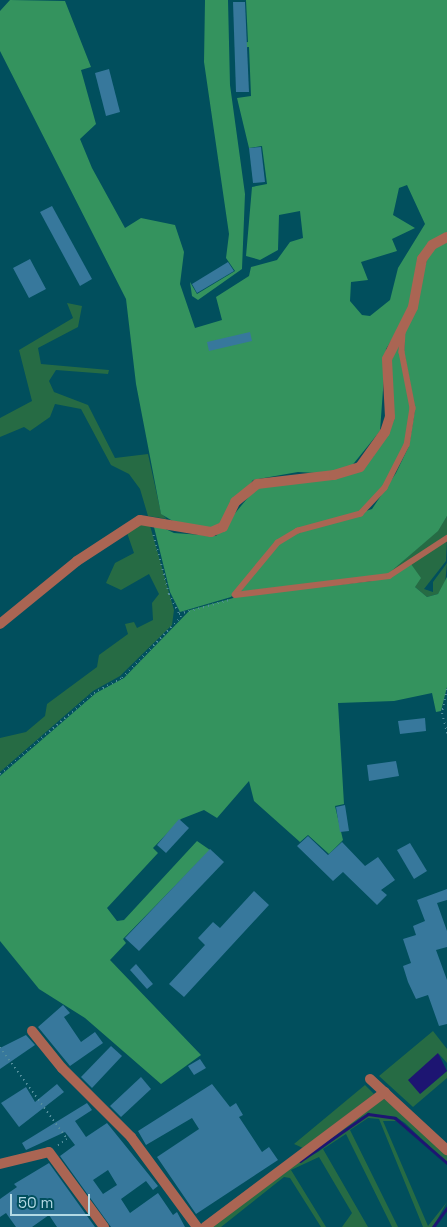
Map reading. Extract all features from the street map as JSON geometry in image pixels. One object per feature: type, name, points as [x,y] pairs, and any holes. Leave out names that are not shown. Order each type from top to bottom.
[{"type":"street","points":[[0,624],[76,561],[132,524],[150,519],[186,531],[211,532],[222,527],[235,502],[257,484],[334,475],[360,467],[385,432],[390,417],[387,359],[395,335],[408,319],[422,259],[432,245],[447,237]]},
{"type":"street","points":[[32,1031],[62,1068],[131,1137],[197,1227]]},
{"type":"street","points":[[370,1080],[447,1150]]},
{"type":"street","points":[[205,1227],[385,1092]]},
{"type":"street","points":[[0,1164],[49,1152],[104,1227]]},
{"type":"lane","points":[[235,595],[278,542],[298,531],[361,514],[385,488],[407,445],[413,408],[402,352],[408,319]]},
{"type":"lane","points":[[235,595],[389,576],[447,538]]},
{"type":"path","points":[[150,519],[164,578],[179,614]]},
{"type":"path","points":[[0,774],[94,693],[122,678],[162,640],[179,614],[235,595]]},
{"type":"path","points":[[447,688],[442,713],[447,733]]},
{"type":"path","points":[[0,1047],[67,1139],[49,1152]]},
{"type":"green space","points":[[10,0],[65,1],[91,67],[81,70],[96,124],[80,139],[92,168],[125,228],[141,218],[175,225],[184,252],[180,284],[195,328],[222,320],[216,297],[249,276],[251,267],[277,260],[290,242],[303,238],[300,211],[279,215],[278,250],[260,260],[246,256],[252,187],[267,184],[262,146],[249,148],[237,98],[251,96],[249,47],[235,48],[235,44],[248,42],[246,0],[447,0],[447,233],[427,245],[411,308],[386,349],[380,431],[350,468],[334,474],[298,472],[253,480],[225,521],[210,531],[181,526],[161,514],[136,384],[126,299],[0,51],[0,11]],"holes":[[[407,185],[425,224],[398,268],[390,300],[370,316],[362,315],[350,301],[351,282],[368,280],[361,262],[397,251],[392,239],[415,228],[393,215],[399,188]]]},
{"type":"green space","points":[[205,0],[228,0],[230,85],[245,194],[242,269],[198,300],[192,296],[190,282],[197,294],[235,271],[226,258],[229,234],[204,62]]},
{"type":"green space","points":[[447,240],[447,516],[438,531],[388,574],[240,592],[273,549],[292,535],[372,509],[396,473],[409,446],[415,409],[404,352],[405,333],[429,253]]},
{"type":"green space","points":[[67,303],[82,306],[78,327],[38,348],[41,364],[109,370],[108,374],[56,370],[49,381],[54,392],[88,405],[115,458],[148,454],[161,513],[167,519],[148,516],[140,489],[129,474],[111,465],[81,409],[55,404],[50,417],[30,431],[24,427],[0,437],[0,418],[32,401],[19,350],[73,318]]},
{"type":"green space","points":[[402,332],[411,408],[405,445],[384,487],[361,513],[285,536],[231,597],[180,612],[170,592],[153,523],[174,533],[216,536],[256,488],[319,479],[373,457],[390,425],[387,373]]},
{"type":"green space","points":[[447,516],[447,535],[388,574],[437,531]]},
{"type":"green space","points":[[149,522],[174,610],[172,625],[120,676],[93,691],[0,772],[0,738],[26,732],[45,716],[47,704],[97,667],[99,655],[128,634],[125,624],[134,622],[137,628],[153,620],[152,603],[159,594],[149,574],[121,590],[106,583],[115,563],[134,553],[126,530]]},
{"type":"green space","points":[[447,539],[446,561],[424,589],[433,592],[433,582],[447,563],[445,584],[438,594],[427,597],[415,587],[411,564]]},
{"type":"green space","points":[[411,564],[421,578],[415,587],[427,597],[438,594],[447,577],[447,687],[441,711],[436,712],[432,693],[394,701],[338,703],[344,804],[335,806],[343,840],[329,854],[308,835],[300,842],[254,801],[249,781],[217,818],[204,810],[181,819],[153,848],[158,853],[107,908],[117,921],[124,920],[197,841],[210,850],[123,939],[126,943],[110,960],[201,1055],[161,1084],[85,1018],[39,989],[0,941],[0,776],[96,693],[124,678],[190,610],[244,595],[372,581]]},
{"type":"green space","points":[[433,1031],[447,1049],[447,1063],[439,1054],[420,1094],[447,1071],[447,1078],[413,1107],[379,1076]]},
{"type":"green space","points":[[365,1085],[374,1094],[303,1148],[294,1144]]},
{"type":"green space","points":[[383,1098],[447,1153],[447,1163],[405,1123],[396,1117],[368,1114],[298,1163],[318,1152],[369,1115],[395,1118],[447,1164],[396,1121],[383,1121],[428,1226],[447,1202],[433,1227],[423,1227],[379,1119],[368,1118],[350,1130],[398,1227],[392,1227],[346,1134],[323,1149],[368,1227],[342,1227],[352,1213],[319,1157],[291,1170],[326,1227],[321,1227],[290,1178],[284,1177],[221,1227],[209,1227]]},
{"type":"shaded area","points":[[438,1053],[447,1071],[420,1094],[408,1080]]},
{"type":"building","points":[[233,2],[245,2],[249,92],[236,92]]},
{"type":"building","points":[[109,69],[120,112],[106,116],[95,73]]},
{"type":"building","points":[[261,147],[265,182],[253,183],[249,148]]},
{"type":"building","points":[[52,206],[92,279],[80,286],[40,212]]},
{"type":"building","points":[[30,259],[46,289],[29,298],[13,268]]},
{"type":"building","points":[[228,262],[234,271],[197,293],[192,284]]},
{"type":"building","points":[[250,332],[252,341],[209,351],[207,342]]},
{"type":"building","points":[[425,718],[426,731],[400,734],[398,721]]},
{"type":"building","points":[[396,761],[399,776],[369,781],[367,765]]},
{"type":"building","points":[[345,805],[349,831],[340,832],[336,807]]},
{"type":"building","points":[[179,819],[189,828],[166,853],[157,845]]},
{"type":"building","points":[[308,836],[328,855],[342,842],[365,866],[378,857],[395,880],[381,890],[387,895],[377,905],[343,872],[333,881],[297,846]]},
{"type":"building","points":[[410,843],[427,871],[414,879],[397,850]]},
{"type":"building","points":[[210,849],[224,862],[139,951],[125,938]]},
{"type":"building","points":[[447,889],[447,900],[437,903],[447,931],[447,947],[436,950],[447,980],[447,1024],[439,1026],[428,995],[416,999],[408,982],[403,966],[411,963],[403,939],[416,935],[413,926],[425,921],[417,900]]},
{"type":"building","points":[[254,891],[269,905],[184,997],[169,984],[205,945],[198,938],[213,922],[220,928]]},
{"type":"building","points":[[136,964],[153,984],[147,989],[130,970]]},
{"type":"building","points":[[63,1005],[70,1013],[64,1017],[81,1042],[95,1032],[103,1043],[70,1066],[38,1027]]},
{"type":"building","points":[[26,1035],[35,1045],[0,1069],[0,1048]]},
{"type":"building","points":[[111,1046],[122,1056],[92,1088],[81,1077]]},
{"type":"building","points":[[200,1059],[206,1068],[194,1075],[188,1066]]},
{"type":"building","points":[[141,1077],[151,1089],[121,1117],[110,1106]]},
{"type":"building","points":[[57,1084],[64,1092],[19,1127],[1,1103],[26,1087],[35,1102]]},
{"type":"building","points":[[212,1084],[230,1107],[236,1103],[243,1115],[239,1117],[262,1152],[269,1147],[278,1160],[196,1214],[157,1157],[199,1129],[192,1118],[146,1145],[138,1131]]},
{"type":"building","points":[[87,1103],[92,1110],[75,1121],[86,1137],[107,1123],[158,1186],[153,1190],[146,1181],[121,1199],[130,1213],[158,1193],[173,1215],[177,1212],[185,1227],[111,1227],[60,1156],[75,1145],[65,1132],[26,1150],[22,1143]],"holes":[[[108,1170],[117,1185],[103,1194],[93,1180]]]},
{"type":"building","points":[[49,1163],[95,1227],[57,1227],[49,1215],[32,1227],[16,1227],[6,1213],[0,1217],[0,1199],[17,1187],[14,1184]]},
{"type":"waterway","points":[[300,1161],[368,1114],[395,1118],[447,1163]]},
{"type":"waterway","points":[[433,1227],[447,1208]]}]
